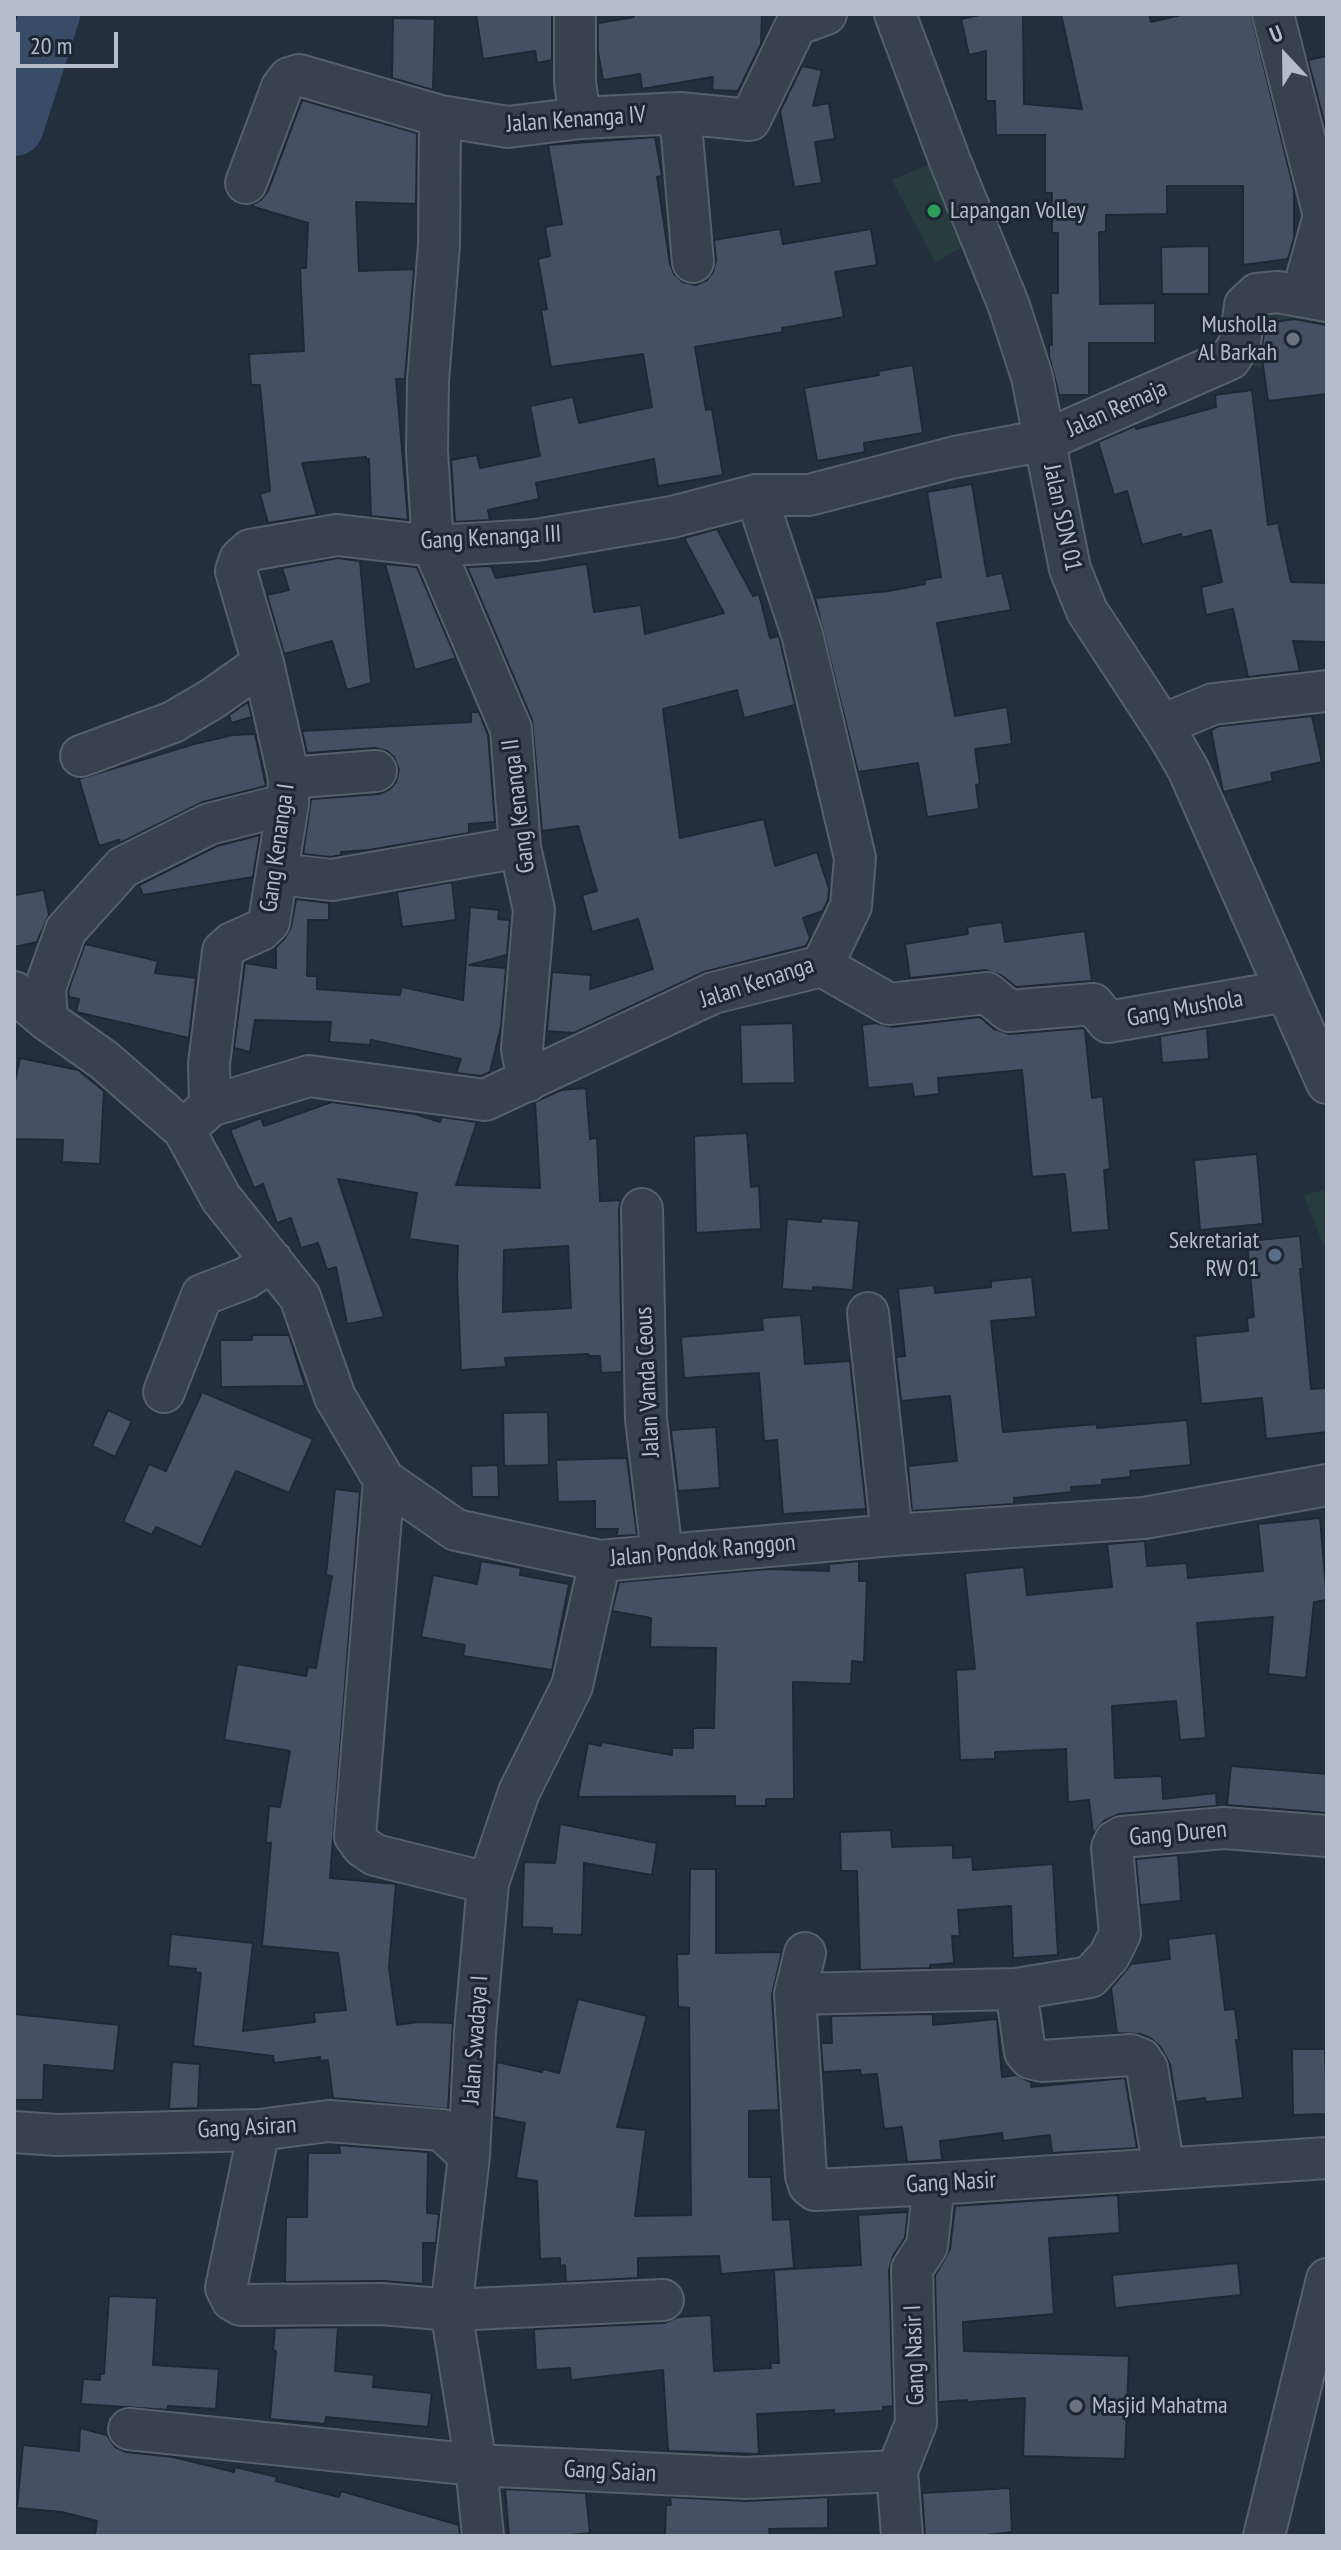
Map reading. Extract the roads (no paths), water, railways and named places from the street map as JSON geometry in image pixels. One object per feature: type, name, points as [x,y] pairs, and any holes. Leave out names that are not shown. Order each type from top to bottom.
[{"type":"street","points":[[575,14],[575,82],[580,118]]},
{"type":"street","name":"Jalan Kenanga IV","points":[[246,183],[282,87],[289,78],[299,75],[440,116],[508,127],[580,118],[680,113],[750,120],[796,25],[826,14]]},
{"type":"street","name":"Jalan SDN 01","points":[[895,14],[1009,306],[1032,377],[1070,569],[1087,611],[1188,769],[1327,1083]]},
{"type":"street","points":[[1273,14],[1324,216],[1315,298]]},
{"type":"street","points":[[680,113],[693,262]]},
{"type":"street","name":"Gang Kenanga II","points":[[440,116],[439,245],[428,381],[427,451],[433,546],[511,729],[520,847],[534,910],[522,1049],[528,1081]]},
{"type":"street","name":"Jalan Remaja","points":[[1046,440],[1230,359],[1240,343],[1245,305],[1257,294],[1278,292],[1315,298]]},
{"type":"street","points":[[756,495],[809,495],[955,457],[1046,440]]},
{"type":"street","name":"Gang Kenanga III","points":[[263,663],[236,571],[240,559],[250,550],[337,535],[433,546],[536,540],[672,517],[756,495]]},
{"type":"street","name":"Jalan Kenanga","points":[[197,1118],[309,1076],[485,1100],[713,993],[822,966],[851,906],[855,858],[802,634],[756,495]]},
{"type":"street","points":[[81,756],[173,722],[263,663]]},
{"type":"street","name":"Gang Kenanga I","points":[[197,1118],[209,1064],[223,951],[232,943],[261,930],[269,922],[278,874],[289,791],[263,663]]},
{"type":"street","points":[[1162,725],[1213,704],[1327,691]]},
{"type":"street","points":[[47,1020],[45,988],[66,930],[123,867],[209,824],[289,791],[376,771]]},
{"type":"street","points":[[278,874],[332,880],[520,847]]},
{"type":"street","name":"Gang Mushola","points":[[822,966],[889,1004],[987,993],[1009,1011],[1093,1004],[1108,1022],[1286,991]]},
{"type":"street","name":"Jalan Pondok Ranggon","points":[[15,993],[104,1060],[197,1118],[221,1198],[300,1297],[335,1397],[384,1480],[456,1530],[600,1561],[892,1535],[1144,1518],[1327,1485]]},
{"type":"street","name":"Jalan Vanda Ceous","points":[[642,1209],[646,1419],[662,1554]]},
{"type":"street","points":[[164,1392],[202,1295],[246,1278],[272,1261]]},
{"type":"street","points":[[868,1313],[892,1535]]},
{"type":"street","points":[[384,1480],[355,1836],[363,1847],[375,1855],[488,1883]]},
{"type":"street","name":"Jalan Swadaya I","points":[[483,2536],[476,2465],[451,2310],[469,2156],[475,2032],[488,1883],[519,1792],[572,1686],[600,1561]]},
{"type":"street","name":"Gang Duren","points":[[795,1994],[1016,1989],[1090,1977],[1109,1956],[1120,1934],[1112,1848],[1115,1841],[1122,1837],[1224,1828],[1327,1836]]},
{"type":"street","name":"Gang Nasir","points":[[805,1953],[795,1994],[806,2176],[815,2190],[1327,2158]]},
{"type":"street","points":[[1016,1989],[1025,2052],[1030,2058],[1042,2061],[1131,2055],[1141,2059],[1147,2068],[1164,2169]]},
{"type":"street","name":"Gang Asiran","points":[[14,2132],[57,2135],[259,2130],[329,2121],[442,2130],[469,2156]]},
{"type":"street","points":[[259,2130],[226,2288],[232,2300],[241,2305],[382,2304],[451,2310],[663,2300]]},
{"type":"street","name":"Gang Nasir I","points":[[897,2471],[916,2423],[912,2269],[927,2246],[934,2184]]},
{"type":"street","points":[[1264,2536],[1327,2279]]},
{"type":"street","name":"Gang Saian","points":[[129,2429],[476,2465],[745,2478],[897,2471]]},
{"type":"street","points":[[897,2471],[902,2536]]},
{"type":"waterway","points":[[14,126],[50,14]]},
{"type":"place","name":"Lapangan Volley","points":[[934,211]]},
{"type":"place","name":"Musholla Al Barkah","points":[[1293,339]]},
{"type":"place","name":"Sekretariat RW 01","points":[[1275,1255]]},
{"type":"place","name":"Masjid Mahatma","points":[[1076,2406]]}]
